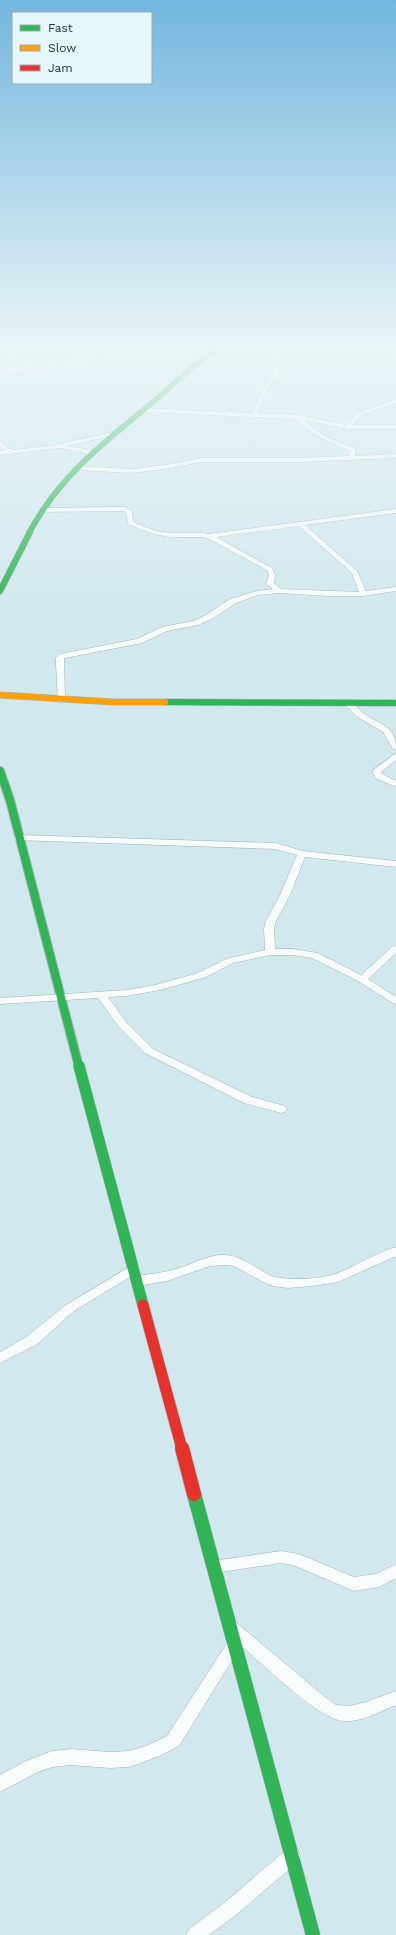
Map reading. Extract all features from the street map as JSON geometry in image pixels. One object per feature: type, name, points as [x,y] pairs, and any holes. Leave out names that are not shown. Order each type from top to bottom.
[{"type":"street","points":[[0,453],[55,447],[94,438]]},
{"type":"street","points":[[0,591],[42,510],[51,496],[76,468],[111,438]]},
{"type":"street","points":[[326,438],[351,448],[394,456]]},
{"type":"street","points":[[0,442],[5,449],[15,452]]},
{"type":"street","points":[[55,447],[84,450],[91,455]]},
{"type":"street","points":[[350,458],[354,452],[351,448]]},
{"type":"street","points":[[76,468],[131,471],[165,467],[202,460],[304,460],[394,456]]},
{"type":"street","points":[[42,510],[124,509],[129,511],[130,523],[146,529],[168,534],[197,534],[209,536],[396,511]]},
{"type":"street","points":[[300,524],[350,566],[355,572],[363,594]]},
{"type":"street","points":[[209,536],[270,569],[272,575],[270,584],[279,591]]},
{"type":"street","points":[[61,700],[61,684],[58,671],[60,658],[63,656],[139,641],[165,629],[195,624],[209,617],[232,601],[247,595],[279,591],[328,594],[363,594],[396,589]]},
{"type":"street","points":[[0,695],[61,700],[184,703],[396,703]]},
{"type":"street","points":[[350,703],[359,714],[386,730],[396,747]]},
{"type":"street","points":[[396,756],[376,771],[378,776],[396,784]]},
{"type":"street","points":[[0,771],[313,1935]]},
{"type":"street","points":[[19,838],[276,846],[302,854],[396,864]]},
{"type":"street","points":[[270,952],[269,928],[302,854]]},
{"type":"street","points":[[362,979],[396,948]]},
{"type":"street","points":[[0,1001],[101,995],[156,988],[202,975],[230,961],[270,952],[293,952],[314,956],[362,979],[396,1002]]},
{"type":"street","points":[[385,994],[396,997]]},
{"type":"street","points":[[101,995],[123,1025],[149,1051],[248,1100],[281,1109]]},
{"type":"street","points":[[137,1281],[185,1271],[198,1264],[220,1260],[234,1262],[274,1281],[285,1283],[326,1280],[334,1279],[396,1251]]},
{"type":"street","points":[[0,1358],[31,1341],[70,1308],[134,1269]]},
{"type":"street","points":[[214,1567],[281,1558],[294,1559],[354,1584],[379,1580],[396,1570]]},
{"type":"street","points":[[230,1627],[319,1702],[335,1712],[346,1713],[361,1710],[396,1698]]},
{"type":"street","points":[[0,1784],[26,1770],[53,1759],[127,1759],[158,1750],[173,1741],[235,1644]]},
{"type":"street","points":[[195,1935],[230,1909],[292,1856]]},
{"type":"traffic: fast","points":[[0,591],[43,508],[62,482],[88,456],[109,438]]},
{"type":"traffic: fast","points":[[165,702],[396,703]]},
{"type":"traffic: fast","points":[[0,771],[10,800],[55,978],[143,1305]]},
{"type":"traffic: fast","points":[[194,1494],[313,1935]]},
{"type":"traffic: slow","points":[[0,695],[113,702],[165,702]]},
{"type":"traffic: jam","points":[[143,1305],[194,1494]]}]
